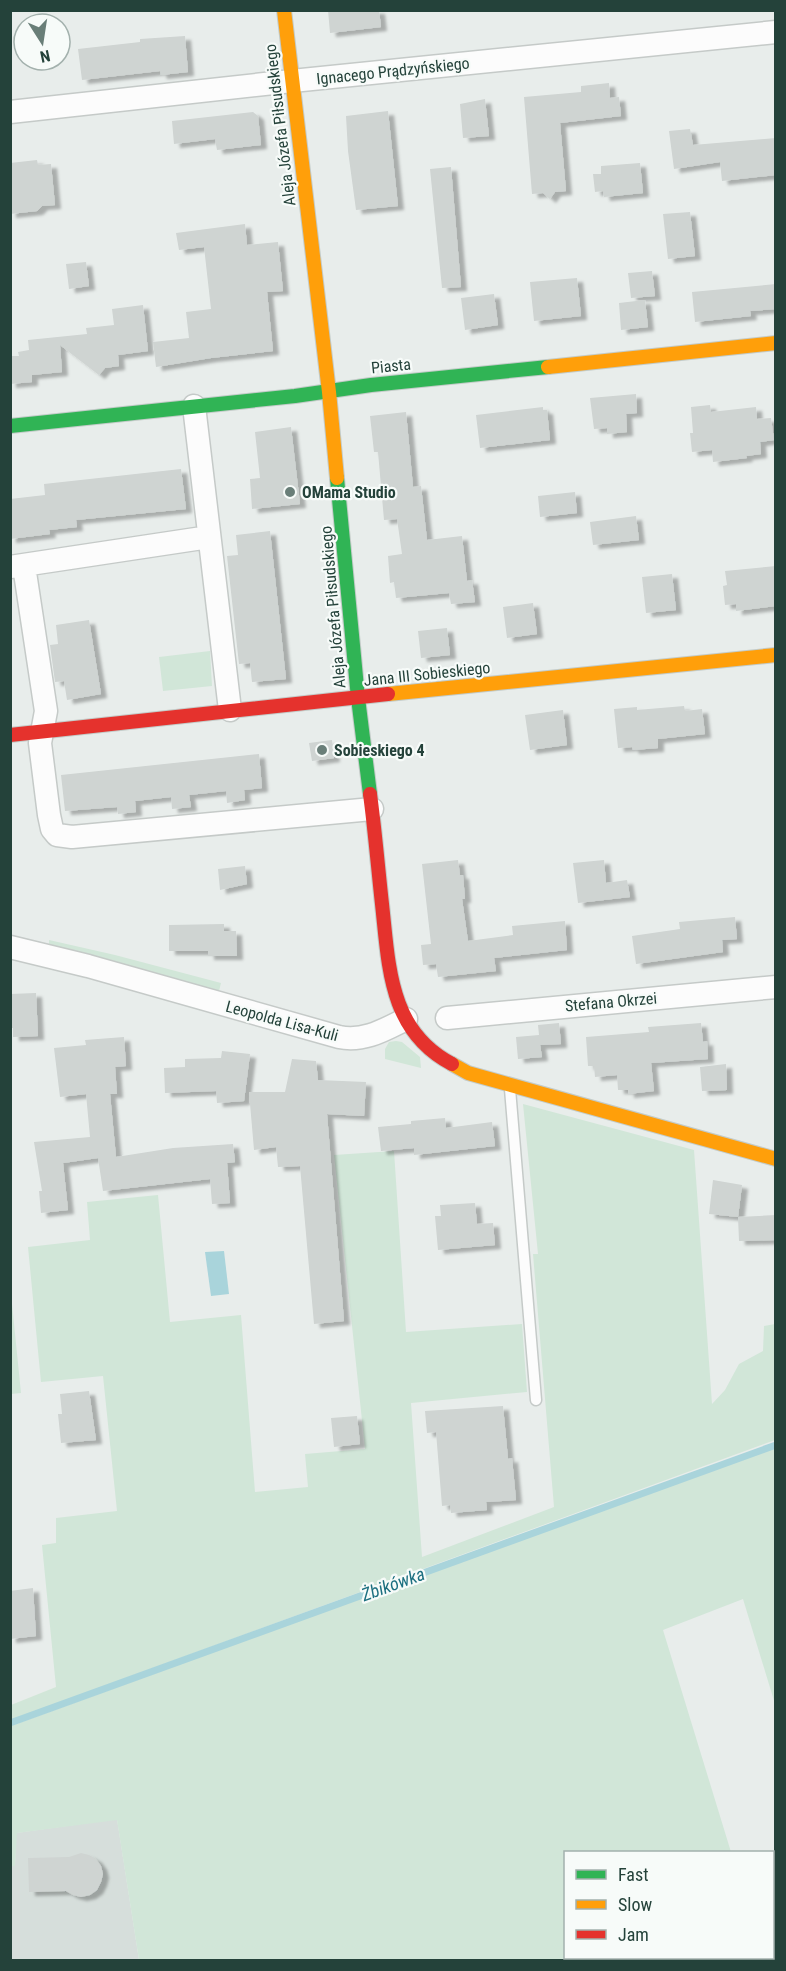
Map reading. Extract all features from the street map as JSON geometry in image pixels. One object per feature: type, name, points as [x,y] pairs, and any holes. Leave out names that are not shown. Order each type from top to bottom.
[{"type":"street","name":"Aleja Józefa Piłsudskiego","points":[[284,10],[329,392],[357,698],[392,986],[406,1019]]},
{"type":"street","name":"Ignacego Prądzyńskiego","points":[[10,112],[776,32]]},
{"type":"street","name":"Piasta","points":[[10,426],[329,392],[371,385],[776,343]]},
{"type":"street","points":[[194,406],[230,710]]},
{"type":"street","points":[[209,537],[17,566],[46,711],[40,743],[51,829],[57,835],[72,837],[372,809]]},
{"type":"street","name":"Jana III Sobieskiego","points":[[10,735],[230,710],[776,655]]},
{"type":"street","name":"Leopolda Lisa-Kuli","points":[[10,947],[348,1039],[366,1037],[406,1019]]},
{"type":"street","name":"Stefana Okrzei","points":[[447,1017],[776,987]]},
{"type":"street","points":[[406,1019],[429,1050],[468,1072],[510,1086],[776,1159]]},
{"type":"lane","points":[[510,1086],[536,1400]]},
{"type":"shaded area","points":[[117,1819],[139,1960],[11,1960],[10,1866],[15,1866],[16,1833]]},
{"type":"green space","points":[[210,651],[212,686],[163,691],[159,657]]},
{"type":"green space","points":[[49,940],[221,983],[218,995],[49,945]]},
{"type":"green space","points":[[389,1042],[402,1042],[420,1057],[421,1068],[385,1059],[385,1049]]},
{"type":"green space","points":[[523,1104],[694,1150],[712,1404],[725,1390],[739,1364],[763,1351],[764,1326],[775,1324],[775,1440],[11,1720],[11,1705],[56,1687],[42,1545],[56,1543],[56,1518],[117,1511],[103,1376],[41,1382],[28,1247],[90,1240],[87,1202],[158,1195],[170,1322],[241,1315],[255,1492],[308,1487],[305,1454],[365,1449],[334,1155],[394,1151],[406,1332],[522,1324],[527,1392],[411,1403],[422,1557],[554,1507],[533,1254],[538,1254]]},
{"type":"green space","points":[[10,1284],[21,1393],[11,1394],[10,1394]]},
{"type":"green space","points":[[775,1447],[775,1704],[743,1599],[663,1630],[731,1851],[564,1851],[564,1959],[699,1960],[139,1960],[117,1820],[17,1833],[15,1866],[11,1866],[11,1726]]},
{"type":"green space","points":[[712,1959],[758,1959],[755,1960]]},
{"type":"water","points":[[224,1251],[229,1294],[211,1296],[205,1252]]},
{"type":"building","points":[[328,10],[379,10],[381,27],[330,33]]},
{"type":"building","points":[[185,36],[188,72],[161,75],[160,71],[82,80],[78,49],[140,42],[140,39]]},
{"type":"building","points":[[609,83],[610,98],[619,97],[621,116],[560,123],[566,191],[555,192],[550,199],[543,193],[532,194],[524,97],[581,92],[581,86]]},
{"type":"building","points":[[485,99],[489,136],[463,138],[460,104]]},
{"type":"building","points":[[388,111],[398,206],[356,210],[346,116]]},
{"type":"building","points":[[253,112],[258,116],[261,145],[217,150],[215,139],[174,144],[172,121]]},
{"type":"building","points":[[690,129],[693,145],[776,138],[776,175],[722,181],[720,162],[674,169],[669,131]]},
{"type":"building","points":[[37,160],[38,165],[51,164],[55,205],[42,206],[37,211],[10,214],[10,163]]},
{"type":"building","points":[[640,163],[643,193],[604,197],[603,191],[595,192],[593,174],[601,174],[601,166]]},
{"type":"building","points":[[451,167],[461,287],[442,288],[430,169]]},
{"type":"building","points":[[690,212],[695,256],[668,259],[663,214]]},
{"type":"building","points":[[245,224],[247,245],[278,242],[283,291],[267,292],[273,351],[156,367],[153,342],[189,338],[186,312],[211,309],[204,247],[179,250],[176,233]]},
{"type":"building","points":[[86,262],[89,286],[69,289],[66,264]]},
{"type":"building","points":[[652,271],[655,296],[631,298],[628,273]]},
{"type":"building","points":[[577,278],[581,316],[534,321],[530,282]]},
{"type":"building","points":[[776,284],[776,309],[750,311],[751,316],[695,322],[692,292]]},
{"type":"building","points":[[494,294],[498,325],[465,330],[461,298]]},
{"type":"building","points":[[645,300],[648,327],[621,330],[619,303]]},
{"type":"building","points":[[143,305],[148,351],[118,355],[119,366],[105,368],[99,375],[60,345],[62,372],[32,375],[32,382],[10,384],[10,356],[19,356],[18,352],[29,350],[28,340],[87,334],[86,328],[114,325],[112,309]]},
{"type":"building","points":[[636,394],[637,413],[626,414],[627,432],[607,434],[607,428],[594,429],[590,398]]},
{"type":"building","points":[[710,405],[711,412],[756,407],[757,419],[771,418],[774,440],[760,442],[761,454],[746,456],[747,458],[713,462],[712,450],[692,452],[691,407]]},
{"type":"building","points":[[543,407],[543,410],[547,410],[550,440],[480,448],[476,415]]},
{"type":"building","points":[[406,412],[413,487],[421,486],[427,540],[462,536],[467,581],[472,580],[475,602],[451,604],[449,593],[396,598],[394,582],[390,583],[388,556],[402,554],[397,519],[384,520],[378,452],[374,452],[370,416]]},
{"type":"building","points":[[291,427],[300,504],[252,509],[250,479],[260,478],[255,432]]},
{"type":"building","points":[[181,469],[186,509],[76,520],[77,527],[49,530],[50,534],[10,539],[10,499],[45,495],[44,484]]},
{"type":"building","points":[[575,492],[577,513],[540,517],[538,496]]},
{"type":"building","points":[[636,516],[639,540],[593,545],[590,522]]},
{"type":"building","points":[[270,531],[286,679],[252,682],[250,663],[239,664],[227,556],[238,555],[236,535]]},
{"type":"building","points":[[776,566],[776,606],[736,611],[736,604],[725,605],[723,586],[727,585],[725,571]]},
{"type":"building","points":[[672,574],[676,610],[646,613],[642,577]]},
{"type":"building","points":[[533,603],[537,634],[507,638],[503,607]]},
{"type":"building","points":[[89,620],[101,694],[67,700],[64,681],[55,682],[50,645],[58,644],[56,625]]},
{"type":"building","points":[[447,628],[450,655],[421,658],[418,631]]},
{"type":"building","points":[[684,706],[685,711],[702,709],[705,734],[658,739],[658,748],[633,750],[632,747],[618,748],[614,709],[637,707],[637,710]]},
{"type":"building","points":[[563,710],[567,745],[530,750],[525,715]]},
{"type":"building","name":"Sobieskiego 4","points":[[332,740],[334,758],[312,761],[309,743]]},
{"type":"building","points":[[259,754],[262,788],[244,790],[245,800],[227,803],[226,791],[189,795],[191,807],[172,809],[171,797],[135,801],[136,812],[118,814],[117,807],[65,811],[61,775]]},
{"type":"building","points":[[458,860],[460,875],[463,875],[465,899],[462,899],[468,941],[513,935],[512,926],[565,921],[567,950],[494,958],[496,971],[438,977],[436,964],[423,965],[421,945],[431,944],[422,864]]},
{"type":"building","points":[[604,860],[606,883],[627,880],[630,897],[578,903],[573,863]]},
{"type":"building","points":[[245,866],[247,884],[220,890],[218,869]]},
{"type":"building","points":[[735,917],[737,939],[722,940],[723,952],[636,964],[632,936],[680,929],[679,922]]},
{"type":"building","points":[[224,924],[224,931],[236,931],[237,956],[208,956],[208,951],[169,951],[169,925]]},
{"type":"building","points":[[36,993],[38,1036],[13,1037],[13,1028],[10,1028],[10,994]]},
{"type":"building","points":[[559,1023],[561,1044],[540,1045],[542,1057],[518,1059],[516,1037],[539,1035],[538,1025]]},
{"type":"building","points":[[701,1023],[703,1042],[707,1041],[708,1059],[651,1063],[654,1091],[628,1094],[628,1090],[618,1090],[617,1075],[595,1077],[594,1066],[588,1066],[586,1037],[649,1032],[648,1027]]},
{"type":"building","points":[[124,1037],[126,1066],[115,1067],[117,1094],[110,1094],[116,1157],[173,1148],[233,1144],[235,1162],[227,1163],[230,1203],[212,1204],[210,1179],[103,1191],[98,1158],[63,1163],[68,1210],[41,1213],[39,1191],[42,1191],[34,1142],[90,1137],[86,1094],[60,1097],[54,1048],[86,1045],[85,1040]]},
{"type":"building","points":[[222,1051],[250,1054],[244,1101],[217,1103],[216,1091],[165,1093],[164,1068],[185,1067],[185,1059],[221,1058]]},
{"type":"building","points":[[292,1059],[316,1061],[318,1080],[366,1082],[364,1116],[327,1114],[344,1321],[314,1324],[300,1166],[278,1167],[276,1147],[254,1150],[249,1092],[285,1092]]},
{"type":"building","points":[[726,1064],[727,1090],[702,1091],[700,1067]]},
{"type":"building","points":[[445,1118],[446,1128],[492,1122],[495,1146],[414,1155],[414,1148],[381,1151],[378,1127]]},
{"type":"building","points":[[713,1180],[742,1185],[738,1217],[709,1214]]},
{"type":"building","points":[[475,1203],[477,1224],[493,1223],[495,1245],[438,1250],[435,1216],[441,1216],[440,1205]]},
{"type":"building","points":[[776,1215],[776,1240],[739,1241],[738,1217]]},
{"type":"building","points":[[89,1391],[96,1440],[61,1443],[58,1414],[62,1414],[60,1394]]},
{"type":"building","points":[[503,1406],[508,1459],[512,1458],[516,1500],[486,1502],[487,1510],[451,1513],[450,1505],[442,1506],[436,1432],[427,1433],[425,1411]]},
{"type":"building","points":[[357,1416],[360,1444],[334,1447],[331,1418]]},
{"type":"building","points":[[33,1588],[36,1636],[10,1639],[10,1591]]},
{"type":"building","points":[[81,1853],[96,1859],[101,1866],[103,1874],[97,1890],[81,1897],[66,1891],[29,1892],[28,1858],[69,1857]]},
{"type":"waterway","name":"Żbikówka","points":[[10,1723],[776,1445]]},
{"type":"traffic: fast","points":[[10,426],[548,367]]},
{"type":"traffic: fast","points":[[337,478],[358,698],[370,794]]},
{"type":"traffic: slow","points":[[284,10],[337,478]]},
{"type":"traffic: slow","points":[[548,367],[776,343]]},
{"type":"traffic: slow","points":[[388,694],[776,655]]},
{"type":"traffic: slow","points":[[452,1064],[468,1073],[776,1159]]},
{"type":"traffic: jam","points":[[10,735],[388,694]]},
{"type":"traffic: jam","points":[[370,794],[387,951],[396,995],[415,1034],[431,1050],[452,1064]]},
{"type":"place","name":"OMama Studio","points":[[290,492]]},
{"type":"place","name":"Sobieskiego 4","points":[[322,750]]}]
